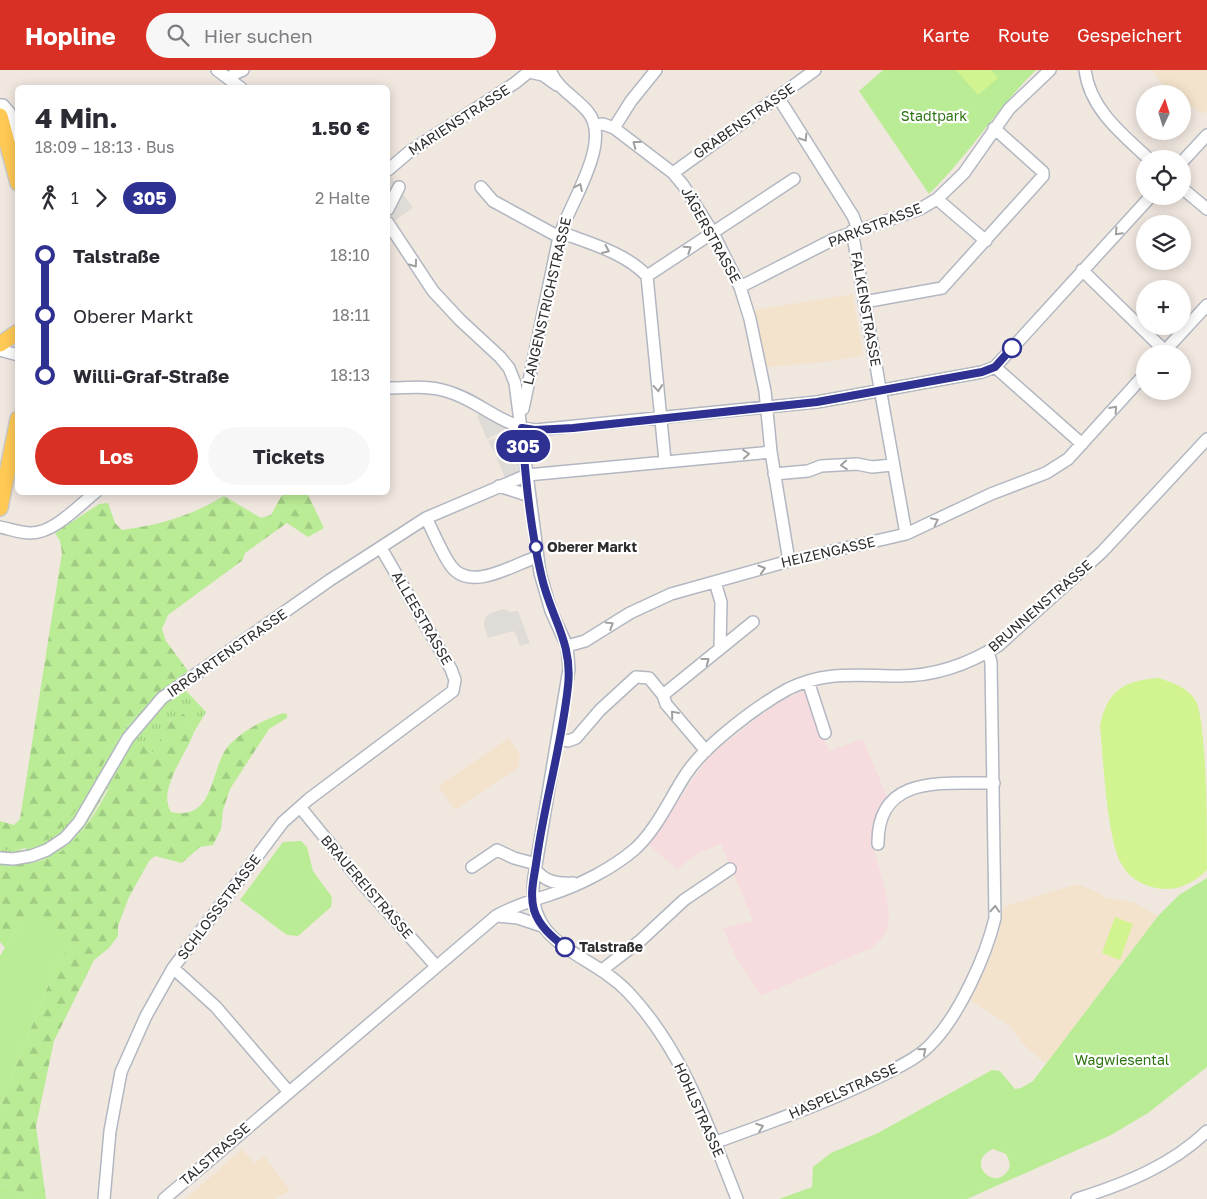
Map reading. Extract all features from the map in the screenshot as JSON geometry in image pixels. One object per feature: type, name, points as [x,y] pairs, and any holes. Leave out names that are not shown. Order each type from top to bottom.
[{"type":"main road","points":[[0,116],[15,172]]},
{"type":"main road","points":[[0,344],[15,334]]},
{"type":"main road","points":[[0,508],[15,434]]},
{"type":"street","points":[[217,70],[237,85]]},
{"type":"street","points":[[231,80],[234,74],[243,70]]},
{"type":"street","points":[[550,70],[560,87]]},
{"type":"street","points":[[614,128],[631,101],[656,70]]},
{"type":"street","name":"GRABENSTRASSE","points":[[673,173],[815,70]]},
{"type":"street","name":"PARKSTRASSE","points":[[740,287],[855,230],[920,209],[936,199],[964,173],[1009,109],[1050,70]]},
{"type":"street","points":[[1085,70],[1094,98],[1106,117],[1141,150]]},
{"type":"street","points":[[530,71],[543,75],[560,87],[588,112],[596,125]]},
{"type":"street","name":"MARIENSTRASSE","points":[[390,168],[409,152],[530,71]]},
{"type":"street","name":"FALKENSTRASSE","points":[[778,97],[853,216],[864,302],[906,534]]},
{"type":"street","points":[[0,105],[4,105],[9,112],[15,131]]},
{"type":"street","name":"JÄGERSTRASSE","points":[[596,125],[603,124],[614,128],[673,173],[690,194],[713,233],[740,287],[754,336],[767,408],[774,474],[789,561]]},
{"type":"street","name":"LANGENSTRICHSTRASSE","points":[[522,426],[531,370],[539,342],[560,235],[594,155],[598,135],[596,125]]},
{"type":"street","points":[[864,302],[942,288],[1044,174],[994,128]]},
{"type":"street","points":[[1191,152],[1207,135]]},
{"type":"street","points":[[647,276],[794,180]]},
{"type":"street","points":[[390,205],[399,187]]},
{"type":"street","points":[[481,187],[493,201],[560,235],[612,253],[640,269],[647,276],[665,460]]},
{"type":"street","points":[[1191,196],[1207,209]]},
{"type":"street","points":[[936,199],[986,241]]},
{"type":"street","points":[[390,388],[425,388],[447,391],[511,425],[535,430],[573,428],[767,408],[880,392],[982,372],[995,367],[1143,205]]},
{"type":"street","points":[[390,227],[433,291],[460,320],[500,357],[515,383],[522,426],[537,557],[547,598],[567,646],[569,669],[568,688],[532,899]]},
{"type":"street","points":[[1082,270],[1156,345]]},
{"type":"street","points":[[1170,345],[1207,305]]},
{"type":"street","points":[[0,350],[15,354]]},
{"type":"street","points":[[995,367],[1082,444]]},
{"type":"street","points":[[508,368],[522,371],[531,370]]},
{"type":"street","name":"HEIZENGASSE","points":[[567,646],[585,641],[630,613],[662,597],[789,561],[906,534],[990,494],[1046,473],[1068,458],[1136,384]]},
{"type":"street","name":"BRUNNENSTRASSE","points":[[532,899],[553,894],[612,866],[637,847],[650,832],[687,772],[706,751],[771,700],[808,681],[832,675],[900,676],[933,673],[964,664],[988,652],[1006,639],[1102,552],[1207,439]]},
{"type":"street","name":"IRRGARTENSTRASSE","points":[[0,858],[13,859],[31,856],[47,850],[65,838],[79,822],[128,738],[162,698],[330,580],[426,518],[527,475],[665,460],[771,452]]},
{"type":"street","points":[[774,474],[808,471],[821,466],[857,464],[872,467],[892,465]]},
{"type":"street","points":[[499,486],[530,496]]},
{"type":"street","points":[[0,527],[32,533],[43,530],[53,525],[92,495]]},
{"type":"street","points":[[426,518],[451,565],[464,576],[480,577],[537,557]]},
{"type":"street","name":"ALLEESTRASSE","points":[[381,548],[451,669],[455,680],[453,691]]},
{"type":"street","points":[[715,582],[720,602],[720,648]]},
{"type":"street","points":[[662,695],[754,622]]},
{"type":"street","name":"HASPELSTRASSE","points":[[714,1144],[861,1086],[903,1065],[933,1042],[962,998],[985,953],[991,934],[996,906],[991,662],[988,652]]},
{"type":"street","points":[[558,739],[568,741],[576,738],[600,710],[636,677],[649,678],[662,695],[666,704],[706,751]]},
{"type":"street","points":[[808,681],[825,733]]},
{"type":"street","name":"SCHLOSSSTRASSE","points":[[104,1199],[110,1131],[121,1072],[146,1016],[173,968],[283,822],[300,807],[453,691]]},
{"type":"street","points":[[878,844],[879,828],[885,812],[892,801],[912,787],[927,784],[994,783]]},
{"type":"street","name":"BRAUEREISTRASSE","points":[[300,807],[362,882],[436,966]]},
{"type":"street","name":"BRUNNENSTRASSE","points":[[472,867],[497,850],[536,867],[545,880],[553,882],[578,882]]},
{"type":"street","points":[[602,970],[640,940],[684,900],[730,869]]},
{"type":"street","name":"TALSTRASSE","points":[[164,1199],[288,1091],[496,916],[532,899]]},
{"type":"street","name":"HOHLSTRASSE","points":[[532,899],[537,918],[542,926],[566,947],[602,970],[628,991],[668,1043],[693,1089],[737,1199]]},
{"type":"street","points":[[496,916],[518,918],[542,926]]},
{"type":"street","points":[[173,968],[216,1007],[288,1091]]},
{"type":"street","points":[[1077,1199],[1139,1177],[1205,1136]]},
{"type":"shaded area","points":[[1153,70],[1207,70],[1207,110],[1203,114],[1191,106],[1191,85],[1164,85]]},
{"type":"shaded area","points":[[390,175],[413,208],[391,223],[390,221]]},
{"type":"shaded area","points":[[853,294],[863,355],[826,362],[766,367],[755,310]]},
{"type":"shaded area","points":[[483,410],[522,428],[527,475],[507,482],[496,457],[506,452],[509,454],[510,451],[506,449],[495,454],[488,441],[507,433],[502,431],[487,439],[477,416]]},
{"type":"shaded area","points":[[504,609],[510,612],[518,611],[530,643],[520,646],[513,631],[488,638],[484,625],[485,618],[490,613]]},
{"type":"shaded area","points":[[804,690],[829,751],[863,739],[887,797],[878,817],[873,836],[874,850],[885,888],[889,914],[888,927],[882,938],[871,948],[761,996],[734,954],[723,928],[753,921],[721,844],[699,853],[677,869],[647,843],[664,822],[708,757],[773,706]]},
{"type":"shaded area","points":[[509,738],[520,755],[518,768],[455,810],[438,786]]},
{"type":"shaded area","points":[[1073,885],[1080,885],[1107,898],[1133,902],[1158,916],[1046,1064],[1024,1045],[1010,1026],[970,1000],[990,958],[999,933],[1003,907]]},
{"type":"shaded area","points":[[242,1149],[254,1163],[264,1156],[289,1189],[288,1192],[274,1199],[185,1199]]},
{"type":"green space","name":"Stadtpark","points":[[883,70],[1036,70],[1008,100],[957,164],[929,194],[859,91]]},
{"type":"green space","points":[[956,70],[991,70],[998,78],[978,95]]},
{"type":"green space","points":[[282,495],[308,495],[324,528],[308,537],[287,523],[245,553],[243,560],[168,615],[162,629],[166,641],[188,671],[152,700],[128,725],[87,793],[60,829],[43,842],[23,849],[0,848],[0,821],[14,825],[20,819],[62,553],[60,541],[55,533],[99,504],[108,503],[115,523],[122,530],[175,519],[224,496],[261,518],[271,515]]},
{"type":"green space","points":[[1159,678],[1176,684],[1190,693],[1197,703],[1205,759],[1207,870],[1190,883],[1170,889],[1156,888],[1136,880],[1125,870],[1117,854],[1106,799],[1100,726],[1107,704],[1119,690],[1136,681]]},
{"type":"green space","points":[[176,680],[206,712],[194,732],[184,714],[170,720],[157,748],[152,753],[145,749],[106,791],[86,826],[70,846],[52,858],[0,868],[0,848],[25,850],[99,770],[121,733],[149,701]]},
{"type":"green space","points":[[283,713],[287,714],[287,718],[269,729],[230,789],[223,810],[221,829],[213,845],[200,847],[182,863],[155,856],[149,861],[129,897],[118,926],[118,936],[109,948],[94,960],[54,1041],[36,1126],[46,1199],[37,1199],[0,1184],[0,1105],[58,961],[70,946],[21,921],[5,948],[0,942],[0,868],[46,859],[65,849],[88,824],[131,746],[137,742],[143,742],[145,749],[152,753],[168,724],[177,715],[184,714],[194,732],[174,772],[168,793],[168,803],[171,812],[186,813],[197,809],[204,801],[223,754],[230,744],[255,726]]},
{"type":"green space","points":[[301,841],[307,847],[313,871],[332,897],[331,907],[298,936],[287,935],[240,900],[283,842]]},
{"type":"green space","name":"Wagwiesental","points":[[1207,878],[1207,1067],[1148,1113],[1111,1135],[967,1199],[779,1199],[812,1187],[813,1167],[831,1153],[878,1133],[992,1070],[1000,1071],[1015,1089],[1021,1088],[1033,1081],[1158,916],[1179,895]],"holes":[[[993,1149],[1006,1154],[1010,1165],[1009,1170],[1001,1177],[995,1178],[984,1172],[981,1167],[981,1160],[985,1154]]]},
{"type":"green space","points":[[29,912],[70,946],[58,961],[0,1105],[0,956],[21,921]]},
{"type":"green space","points":[[1115,917],[1133,924],[1120,960],[1102,953]]},
{"type":"green space","points":[[0,1184],[37,1199],[0,1199]]},
{"type":"bus line","name":"305","points":[[565,947],[542,926],[537,918],[532,899],[532,887],[543,819],[568,688],[569,656],[567,646],[551,611],[540,573],[522,428],[535,430],[573,428],[767,408],[880,392],[990,370],[1012,348]]},
{"type":"place","name":"Oberer Markt","points":[[536,547]]},
{"type":"place","name":"Talstraße","points":[[565,947]]}]
